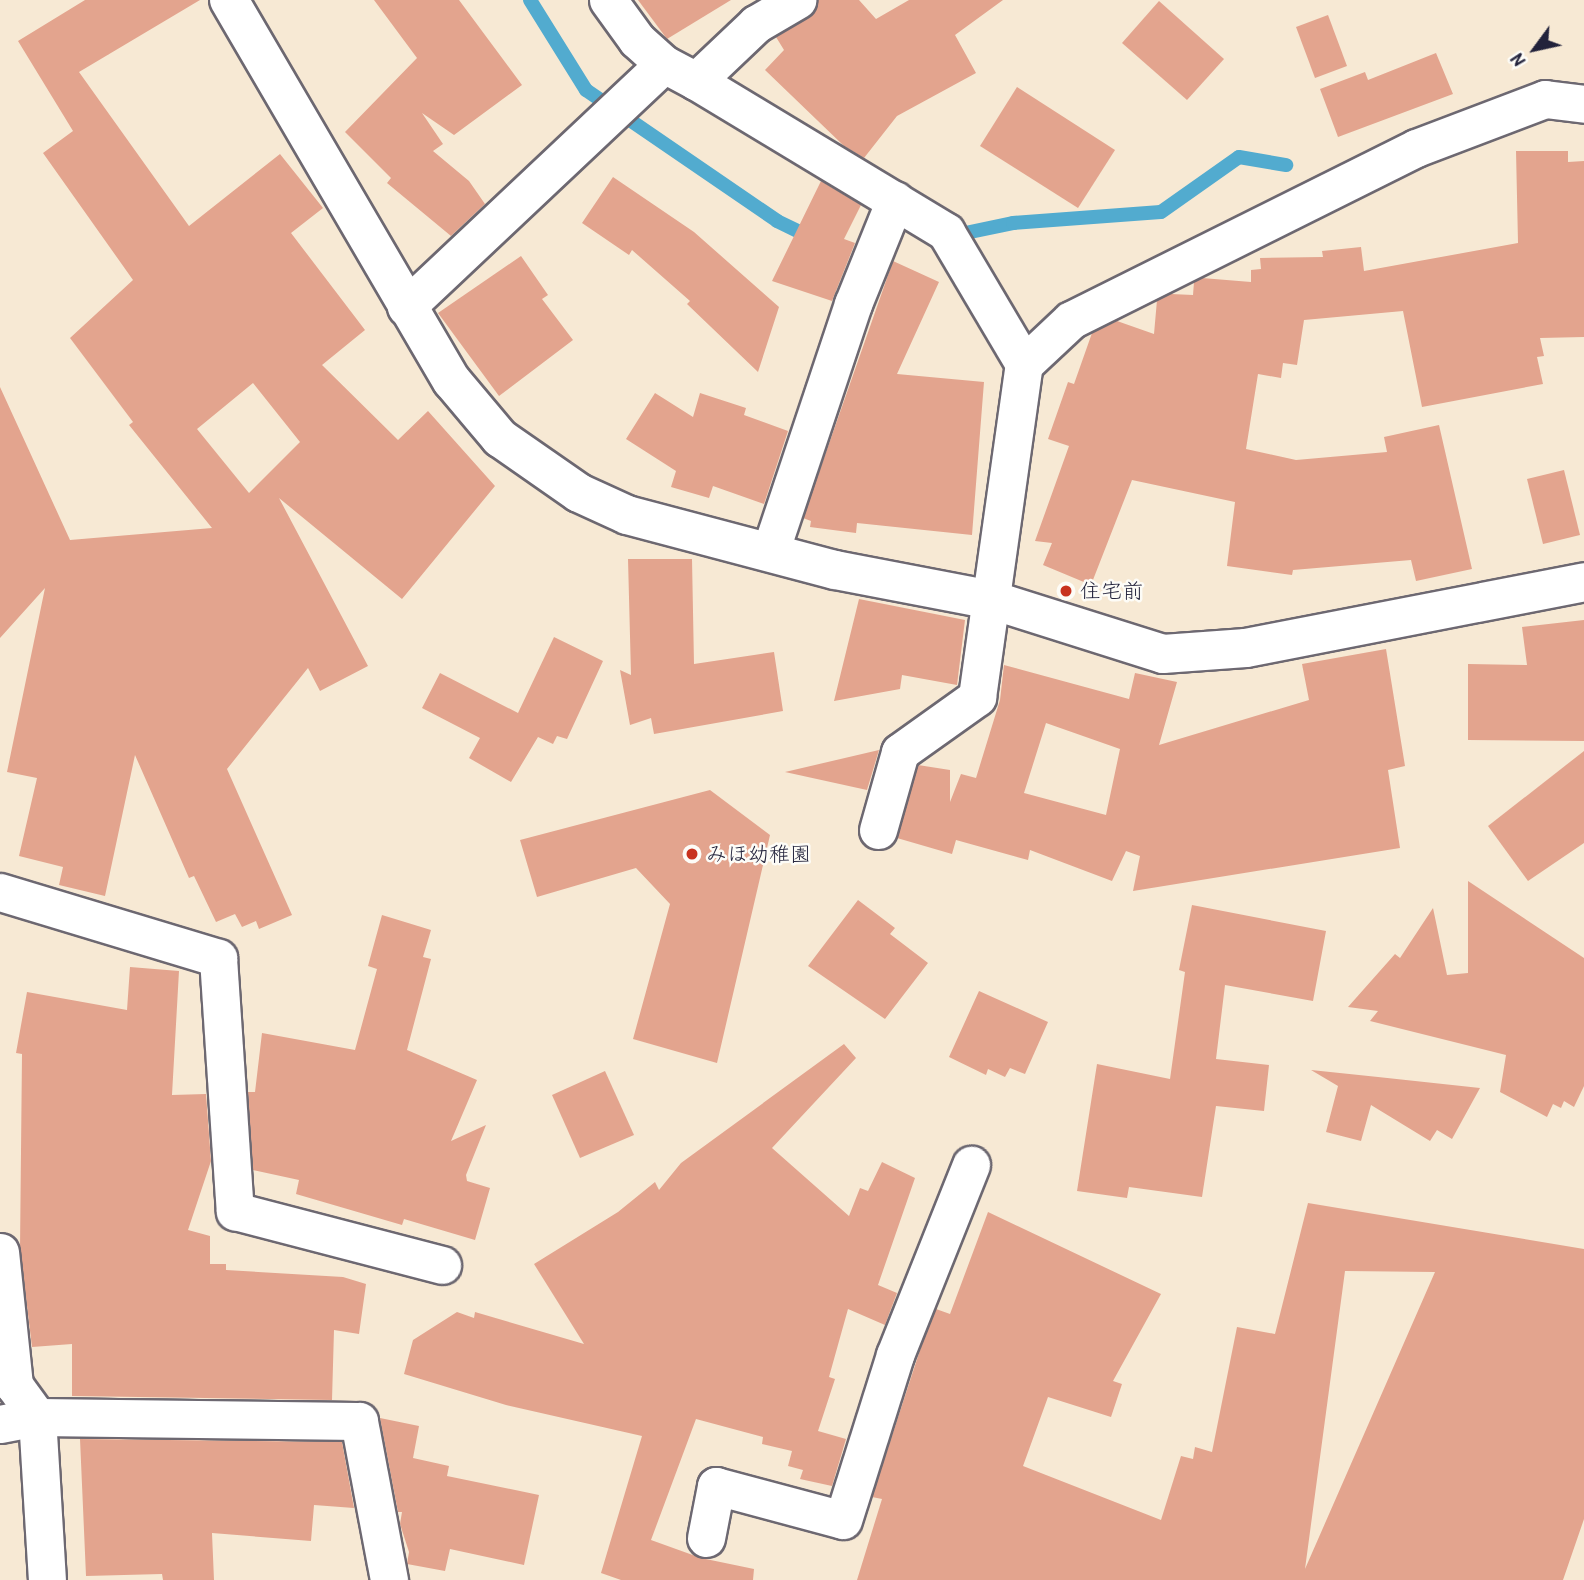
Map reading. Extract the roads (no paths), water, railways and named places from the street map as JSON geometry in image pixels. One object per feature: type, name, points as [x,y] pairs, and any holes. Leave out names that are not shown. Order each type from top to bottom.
[{"type":"street","points":[[229,0],[406,307],[452,381],[500,438],[579,493],[627,515],[770,552],[992,600],[1163,654],[1246,648],[1584,582]]},
{"type":"street","points":[[608,0],[637,40],[664,64],[946,232],[1024,364],[977,697],[900,752],[878,830]]},
{"type":"street","points":[[696,81],[756,24],[797,0]]},
{"type":"street","points":[[406,307],[664,64]]},
{"type":"street","points":[[1024,364],[1071,320],[1416,148],[1545,99],[1584,104]]},
{"type":"street","points":[[770,552],[853,304],[895,201]]},
{"type":"street","points":[[0,892],[218,958],[236,1211],[442,1265]]},
{"type":"street","points":[[706,1538],[716,1486],[843,1520],[895,1355],[971,1165]]},
{"type":"street","points":[[0,1252],[14,1385],[37,1417],[47,1580]]},
{"type":"street","points":[[0,1424],[37,1417],[359,1422],[389,1580]]},
{"type":"waterway","points":[[530,0],[586,90],[777,221],[814,239]]},
{"type":"waterway","points":[[951,236],[1013,223],[1161,212],[1239,157],[1286,165]]},
{"type":"place","name":"住宅前","points":[[1066,591]]},
{"type":"place","name":"みほ幼稚園","points":[[692,854]]}]
